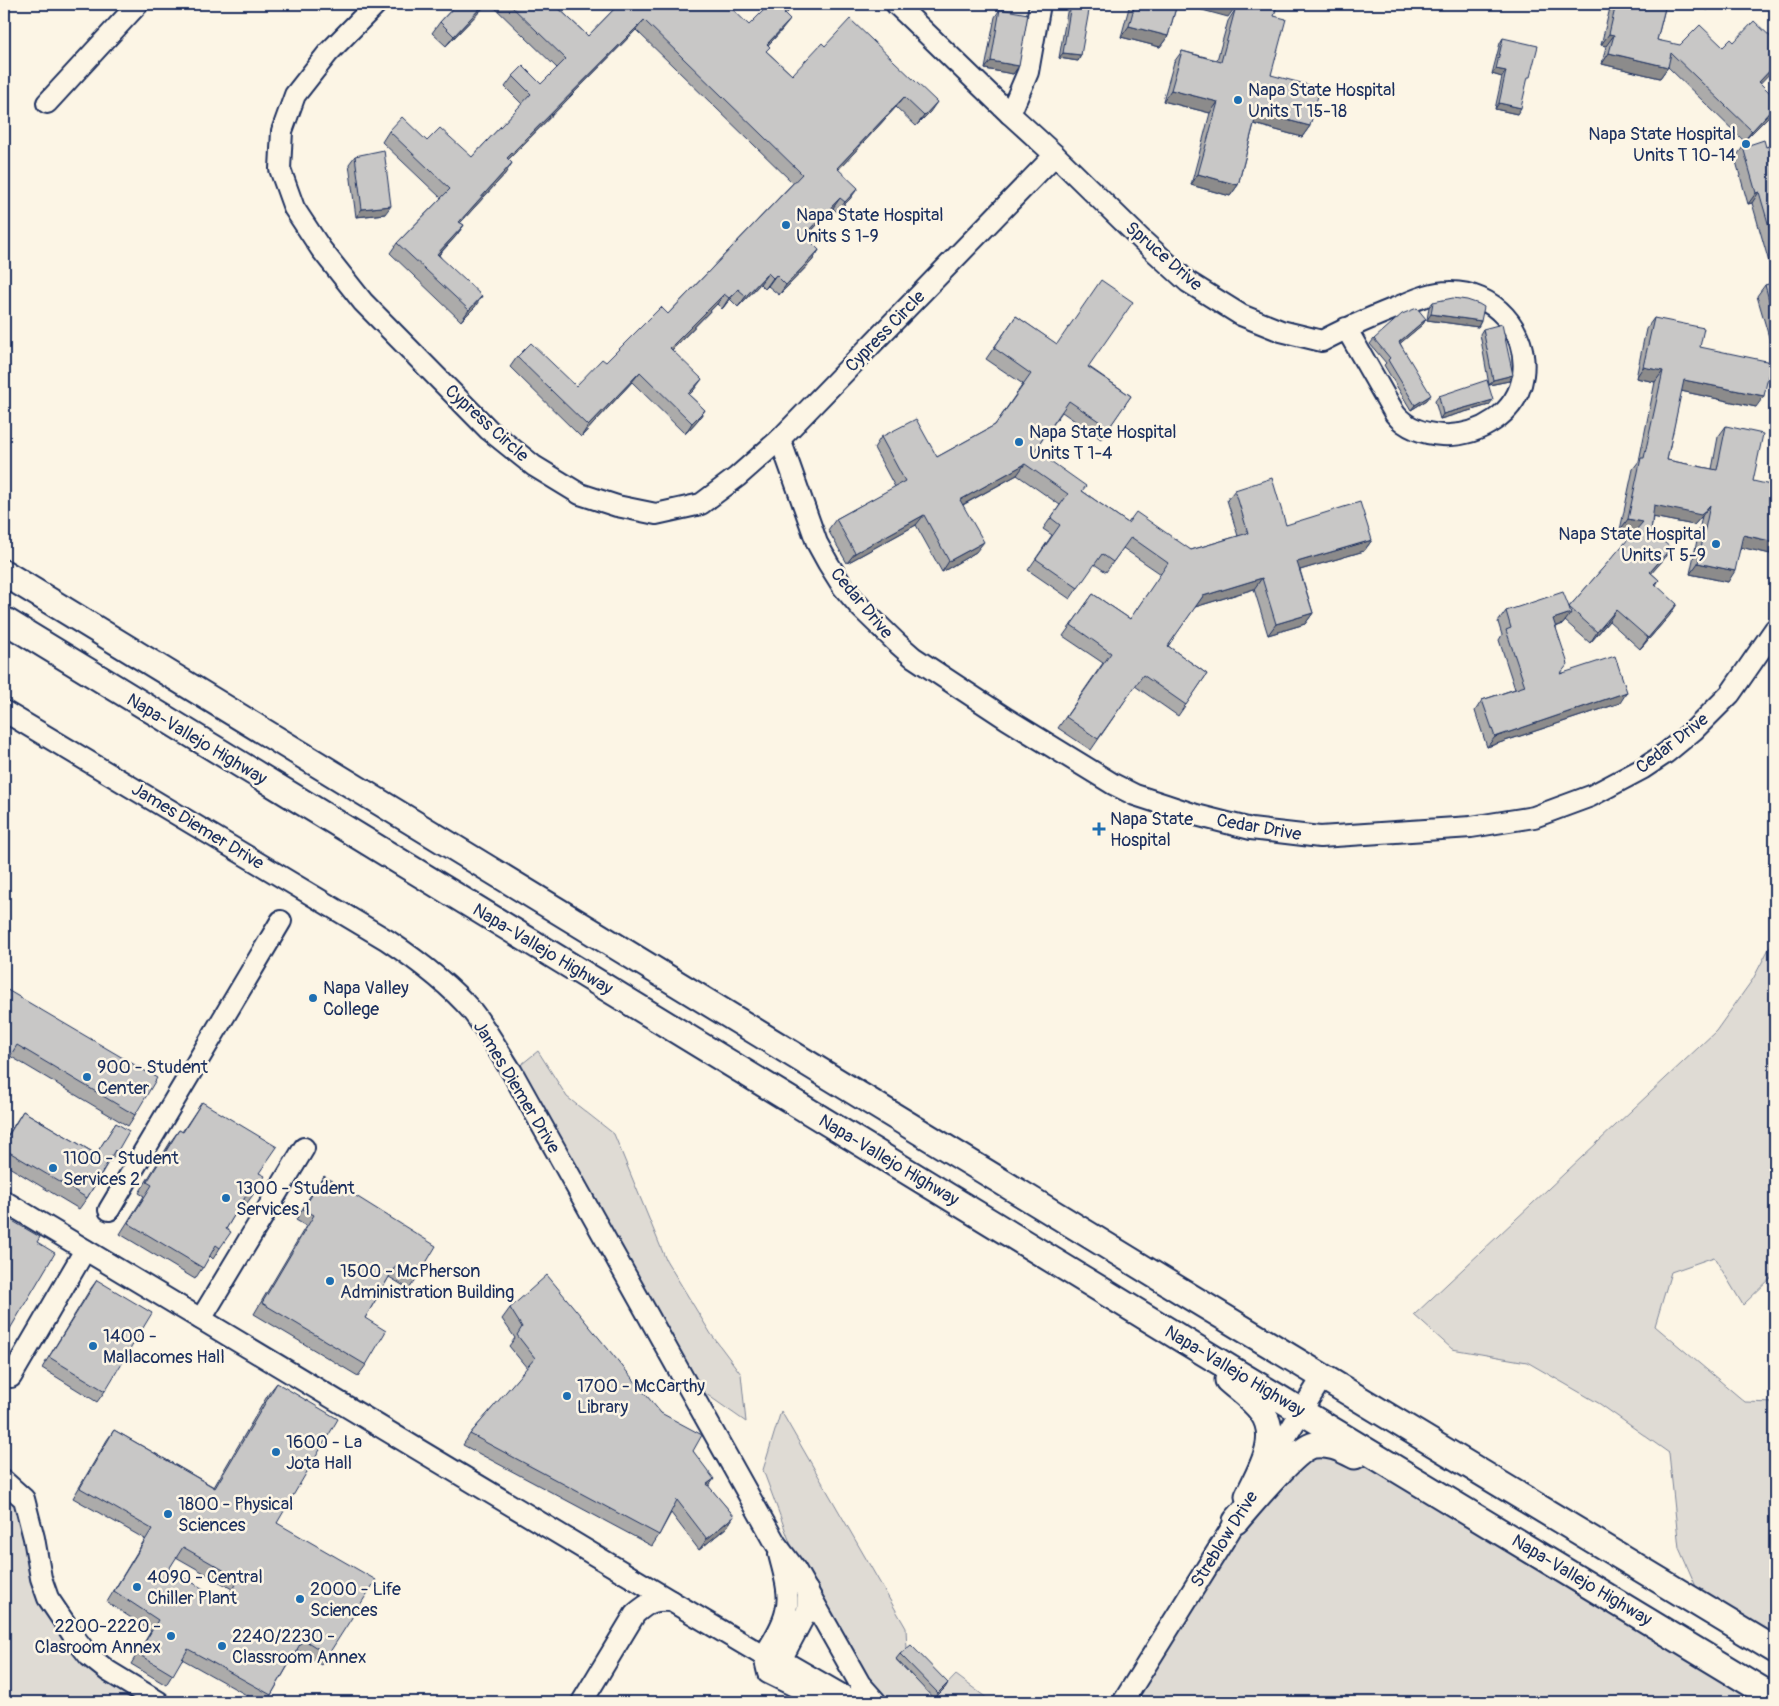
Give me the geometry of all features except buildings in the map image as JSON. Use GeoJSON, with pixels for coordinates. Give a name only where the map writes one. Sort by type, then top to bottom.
{"type":"FeatureCollection","features":[{"type":"Feature","properties":{"kind":"main road"},"geometry":{"type":"LineString","coordinates":[[4,574],[1194,1299],[1775,1650]]}},
{"type":"Feature","properties":{"kind":"main road","name":"Napa-Vallejo Highway"},"geometry":{"type":"LineString","coordinates":[[4,620],[1775,1698]]}},
{"type":"Feature","properties":{"kind":"main road"},"geometry":{"type":"LineString","coordinates":[[1186,1341],[1257,1405],[1267,1420],[1270,1430],[1271,1438],[1268,1449],[1236,1521]]}},
{"type":"Feature","properties":{"kind":"main road"},"geometry":{"type":"LineString","coordinates":[[1236,1521],[1277,1474],[1312,1446],[1332,1445],[1435,1491]]}},
{"type":"Feature","properties":{"kind":"street"},"geometry":{"type":"LineString","coordinates":[[47,103],[138,4]]}},
{"type":"Feature","properties":{"kind":"street","name":"Cypress Circle"},"geometry":{"type":"LineString","coordinates":[[376,4],[328,53],[295,95],[282,132],[280,170],[294,208],[321,249],[363,302],[489,430],[534,466],[580,494],[617,506],[656,514],[701,504],[737,478],[780,438],[1055,155]]}},
{"type":"Feature","properties":{"kind":"street","name":"Spruce Drive"},"geometry":{"type":"LineString","coordinates":[[896,4],[1188,282],[1241,315],[1281,331],[1322,341],[1346,328],[1429,294],[1457,292],[1477,297],[1504,314],[1516,332],[1523,363],[1520,388],[1503,414],[1480,428],[1446,435],[1413,428],[1395,414],[1346,328]]}},
{"type":"Feature","properties":{"kind":"street"},"geometry":{"type":"LineString","coordinates":[[1010,114],[1028,72],[1040,4]]}},
{"type":"Feature","properties":{"kind":"street","name":"Cedar Drive"},"geometry":{"type":"LineString","coordinates":[[780,438],[817,543],[828,563],[843,587],[896,643],[1007,719],[1113,784],[1135,795],[1173,808],[1251,829],[1320,838],[1470,827],[1534,817],[1591,796],[1642,769],[1666,753],[1694,730],[1730,694],[1760,654],[1775,628]]}},
{"type":"Feature","properties":{"kind":"street","name":"James Diemer Drive"},"geometry":{"type":"LineString","coordinates":[[4,711],[387,940],[427,969],[465,1004],[482,1025],[512,1072],[776,1544],[796,1569],[860,1684],[876,1702]]}},
{"type":"Feature","properties":{"kind":"street"},"geometry":{"type":"LineString","coordinates":[[109,1210],[281,921]]}},
{"type":"Feature","properties":{"kind":"street"},"geometry":{"type":"LineString","coordinates":[[201,1319],[304,1148]]}},
{"type":"Feature","properties":{"kind":"street"},"geometry":{"type":"LineString","coordinates":[[4,1201],[671,1601],[771,1663],[827,1702]]}},
{"type":"Feature","properties":{"kind":"street"},"geometry":{"type":"LineString","coordinates":[[11,1377],[85,1250]]}},
{"type":"Feature","properties":{"kind":"street","name":"Streblow Drive"},"geometry":{"type":"LineString","coordinates":[[1122,1702],[1236,1521],[1301,1410],[1324,1376]]}},
{"type":"Feature","properties":{"kind":"street"},"geometry":{"type":"LineString","coordinates":[[4,1481],[24,1499],[41,1578],[48,1598],[74,1638],[89,1656],[108,1671],[159,1702]]}},
{"type":"Feature","properties":{"kind":"street","name":"James Diemer Drive"},"geometry":{"type":"LineString","coordinates":[[771,1663],[787,1610],[786,1584],[776,1544]]}},
{"type":"Feature","properties":{"kind":"street"},"geometry":{"type":"LineString","coordinates":[[771,1663],[808,1611],[808,1591]]}},
{"type":"Feature","properties":{"kind":"street"},"geometry":{"type":"LineString","coordinates":[[582,1702],[635,1614],[656,1600],[671,1601]]}},
{"type":"Feature","properties":{"kind":"street"},"geometry":{"type":"LineString","coordinates":[[771,1663],[854,1702]]}},
{"type":"Feature","properties":{"kind":"shaded area"},"geometry":{"type":"Polygon","coordinates":[[[1775,937],[1775,1274],[1743,1305],[1714,1257],[1671,1272],[1655,1326],[1745,1402],[1775,1403],[1775,1650],[1705,1607],[1679,1548],[1669,1453],[1600,1404],[1527,1362],[1452,1349],[1414,1315],[1716,1031],[1753,979],[1775,937]]]}},
{"type":"Feature","properties":{"kind":"shaded area"},"geometry":{"type":"Polygon","coordinates":[[[538,1051],[567,1097],[614,1134],[666,1260],[711,1334],[741,1374],[746,1422],[682,1377],[512,1072],[538,1051]]]}},
{"type":"Feature","properties":{"kind":"shaded area"},"geometry":{"type":"Polygon","coordinates":[[[781,1411],[906,1628],[907,1650],[896,1660],[934,1698],[956,1675],[992,1702],[876,1702],[808,1591],[763,1470],[781,1411]]]}},
{"type":"Feature","properties":{"kind":"shaded area"},"geometry":{"type":"Polygon","coordinates":[[[1332,1445],[1775,1702],[1123,1702],[1277,1474],[1332,1445]]]}},
{"type":"Feature","properties":{"kind":"shaded area"},"geometry":{"type":"Polygon","coordinates":[[[4,1481],[34,1538],[74,1638],[159,1702],[4,1702],[4,1481]]]}},
{"type":"Feature","properties":{"kind":"place","name":"Napa State Hospital Units T 15-18"},"geometry":{"type":"Point","coordinates":[1238,100]}},
{"type":"Feature","properties":{"kind":"place","name":"Napa State Hospital Units T 10-14"},"geometry":{"type":"Point","coordinates":[1746,144]}},
{"type":"Feature","properties":{"kind":"place","name":"Napa State Hospital Units S 1-9"},"geometry":{"type":"Point","coordinates":[786,225]}},
{"type":"Feature","properties":{"kind":"place","name":"Napa State Hospital Units T 1-4"},"geometry":{"type":"Point","coordinates":[1019,442]}},
{"type":"Feature","properties":{"kind":"place","name":"Napa State Hospital Units T 5-9"},"geometry":{"type":"Point","coordinates":[1716,544]}},
{"type":"Feature","properties":{"kind":"place","name":"Napa State Hospital"},"geometry":{"type":"Point","coordinates":[1099,829]}},
{"type":"Feature","properties":{"kind":"place","name":"Napa Valley College"},"geometry":{"type":"Point","coordinates":[313,998]}},
{"type":"Feature","properties":{"kind":"place","name":"900 - Student Center"},"geometry":{"type":"Point","coordinates":[87,1077]}},
{"type":"Feature","properties":{"kind":"place","name":"1100 - Student Services 2"},"geometry":{"type":"Point","coordinates":[53,1168]}},
{"type":"Feature","properties":{"kind":"place","name":"1300 - Student Services 1"},"geometry":{"type":"Point","coordinates":[226,1198]}},
{"type":"Feature","properties":{"kind":"place","name":"1500 - McPherson Administration Building"},"geometry":{"type":"Point","coordinates":[330,1281]}},
{"type":"Feature","properties":{"kind":"place","name":"1400 - Mallacomes Hall"},"geometry":{"type":"Point","coordinates":[93,1346]}},
{"type":"Feature","properties":{"kind":"place","name":"1700 - McCarthy Library"},"geometry":{"type":"Point","coordinates":[567,1396]}},
{"type":"Feature","properties":{"kind":"place","name":"1600 - La Jota Hall"},"geometry":{"type":"Point","coordinates":[276,1452]}},
{"type":"Feature","properties":{"kind":"place","name":"1800 - Physical Sciences"},"geometry":{"type":"Point","coordinates":[168,1514]}},
{"type":"Feature","properties":{"kind":"place","name":"4090 - Central Chiller Plant"},"geometry":{"type":"Point","coordinates":[137,1587]}},
{"type":"Feature","properties":{"kind":"place","name":"2000 - Life Sciences"},"geometry":{"type":"Point","coordinates":[300,1599]}},
{"type":"Feature","properties":{"kind":"place","name":"2200-2220 - Clasroom Annex"},"geometry":{"type":"Point","coordinates":[171,1636]}},
{"type":"Feature","properties":{"kind":"place","name":"2240/2230 - Classroom Annex"},"geometry":{"type":"Point","coordinates":[222,1646]}}]}
